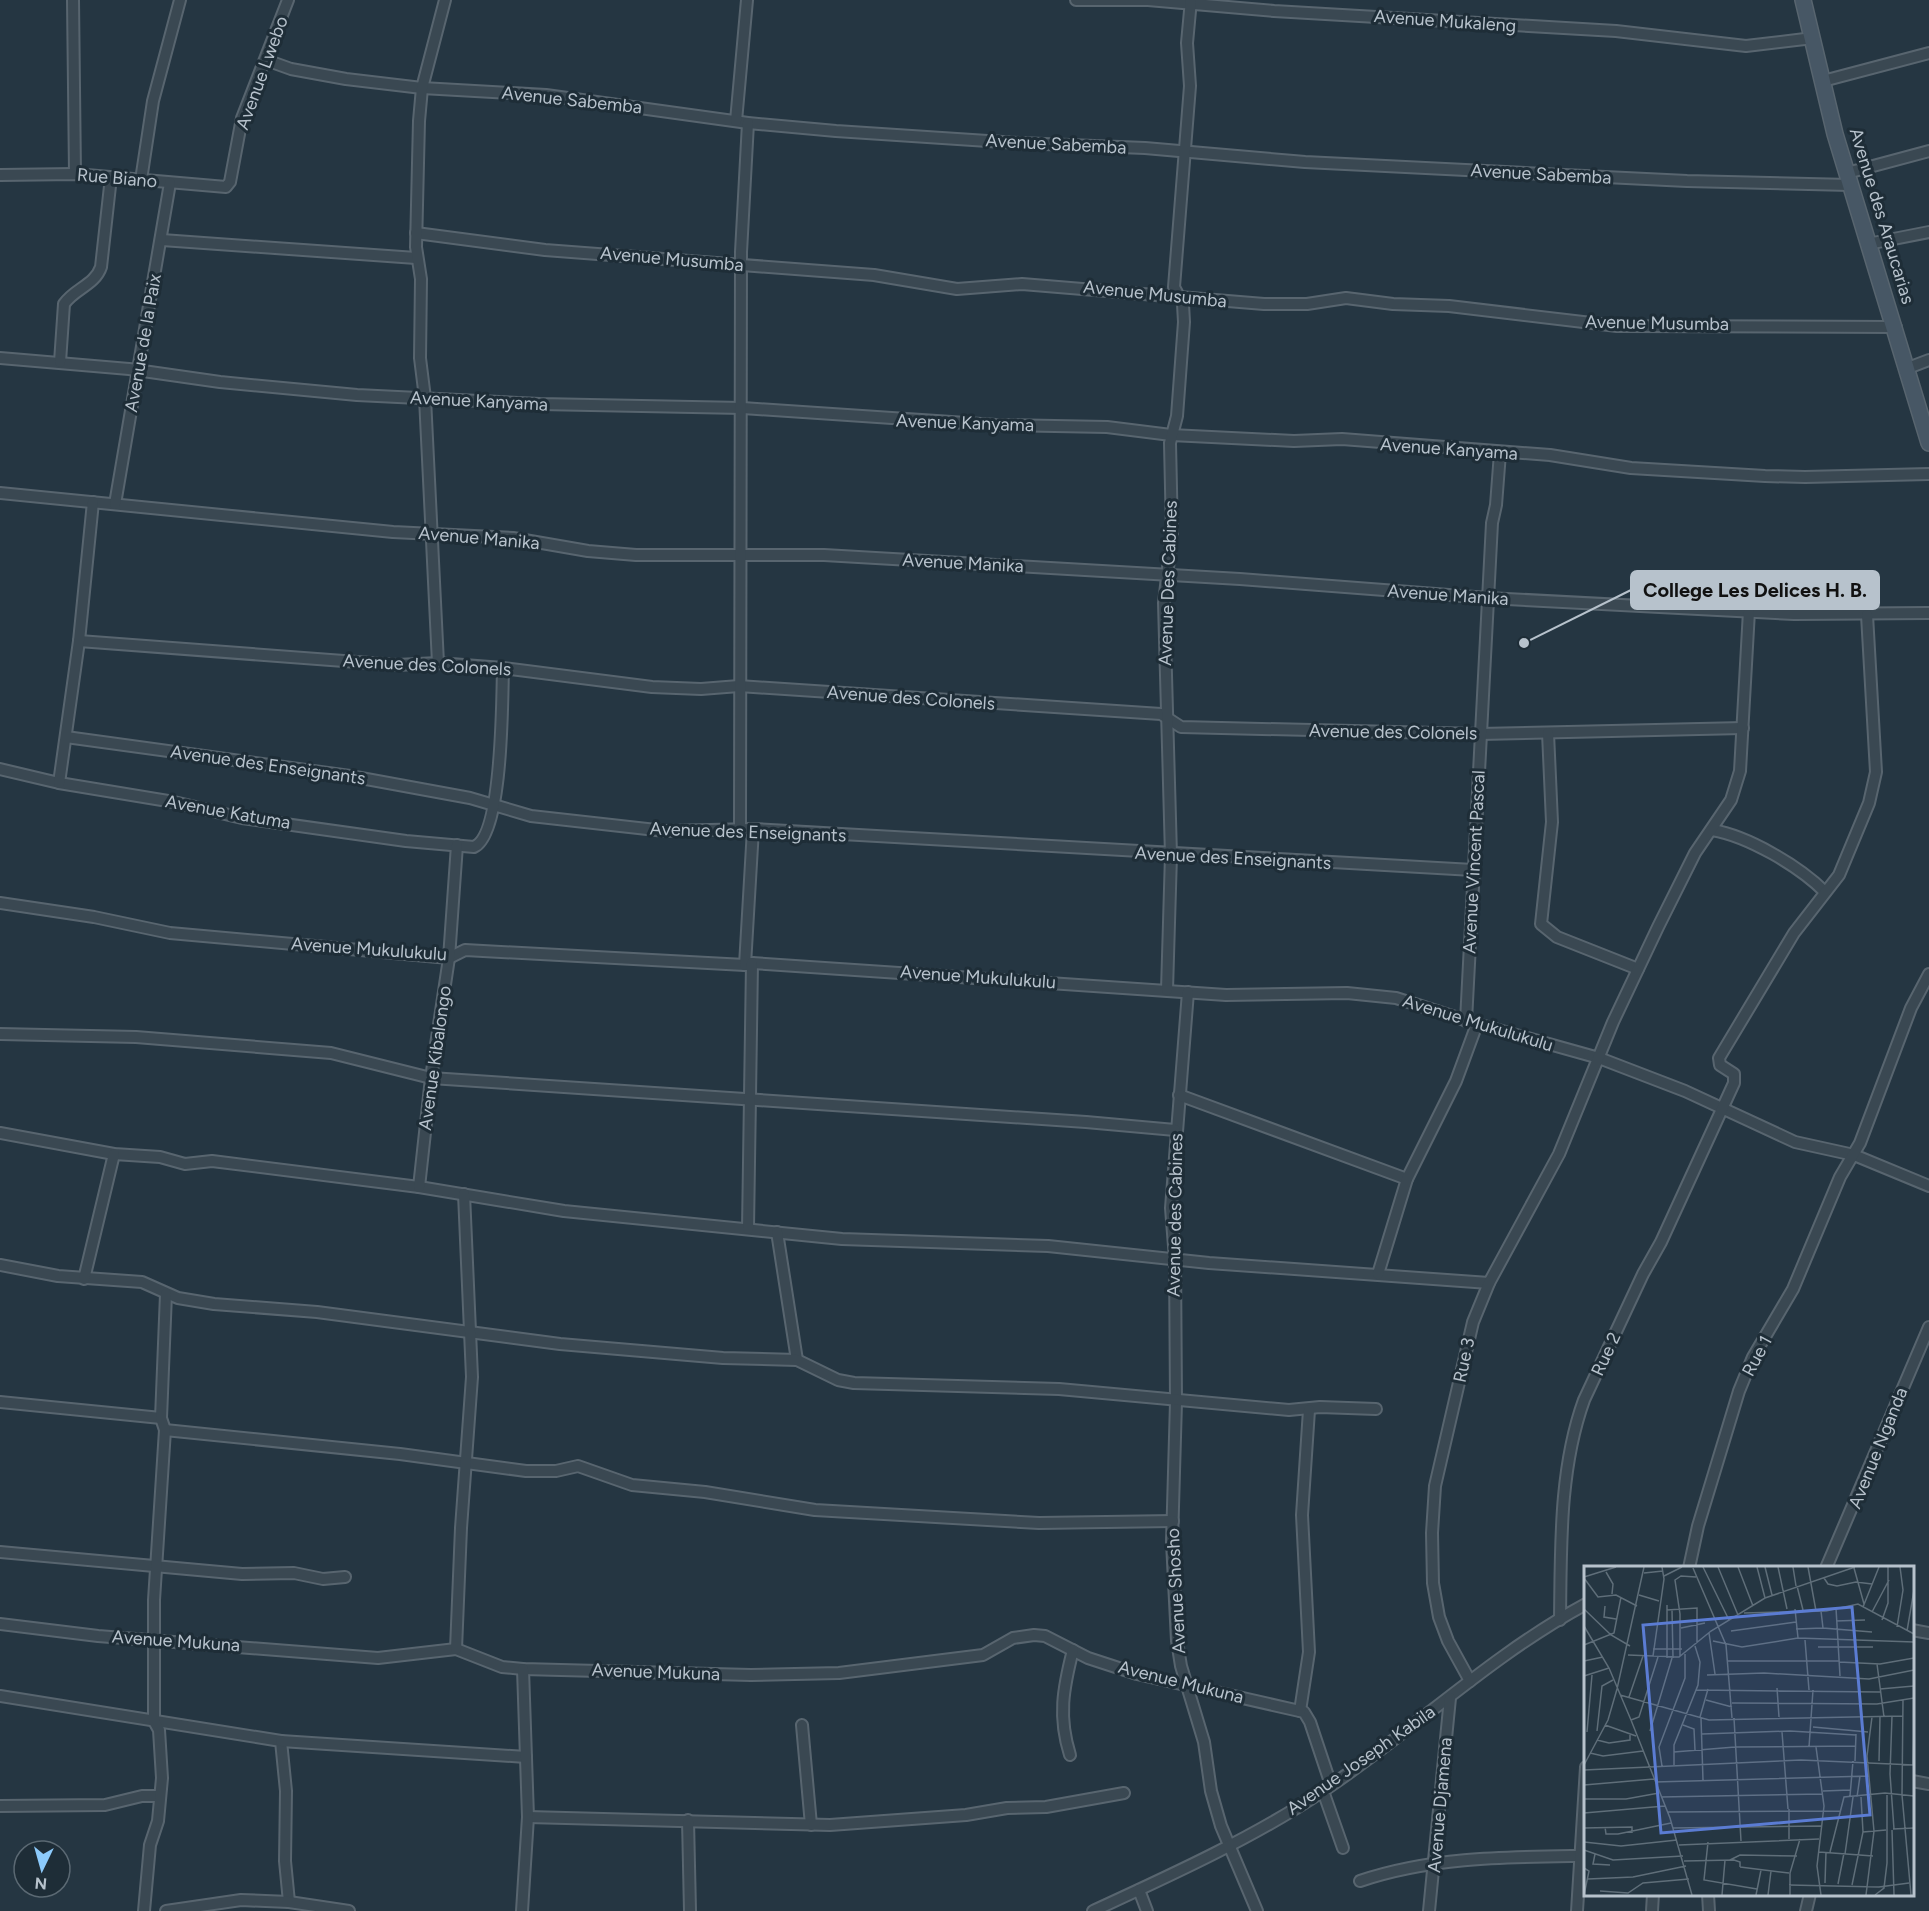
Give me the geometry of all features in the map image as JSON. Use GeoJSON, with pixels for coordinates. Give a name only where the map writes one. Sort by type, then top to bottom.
{"type":"FeatureCollection","features":[{"type":"Feature","properties":{"kind":"street"},"geometry":{"type":"LineString","coordinates":[[73,0],[75,174]]}},
{"type":"Feature","properties":{"kind":"street"},"geometry":{"type":"LineString","coordinates":[[141,180],[153,101],[180,0]]}},
{"type":"Feature","properties":{"kind":"street","name":"Avenue Lwebo"},"geometry":{"type":"LineString","coordinates":[[230,182],[242,118],[288,0]]}},
{"type":"Feature","properties":{"kind":"street"},"geometry":{"type":"LineString","coordinates":[[438,663],[425,398],[420,358],[421,279],[416,258],[416,233],[422,88],[445,0]]}},
{"type":"Feature","properties":{"kind":"street"},"geometry":{"type":"LineString","coordinates":[[740,829],[739,686],[743,408],[742,122],[747,0]]}},
{"type":"Feature","properties":{"kind":"street","name":"Avenue Mukaleng"},"geometry":{"type":"LineString","coordinates":[[1076,0],[1191,2],[1274,11],[1616,31],[1746,46],[1813,38]]}},
{"type":"Feature","properties":{"kind":"street","name":"Avenue des Araucarias"},"geometry":{"type":"LineString","coordinates":[[1803,0],[1848,179],[1896,327],[1929,442]]}},
{"type":"Feature","properties":{"kind":"street","name":"Avenue Des Cabines"},"geometry":{"type":"LineString","coordinates":[[1167,990],[1171,855],[1164,603],[1172,533],[1171,435],[1177,416],[1184,341],[1184,309],[1174,287],[1190,86],[1188,43],[1191,2]]}},
{"type":"Feature","properties":{"kind":"street"},"geometry":{"type":"LineString","coordinates":[[1823,81],[1929,53]]}},
{"type":"Feature","properties":{"kind":"street","name":"Avenue Sabemba"},"geometry":{"type":"LineString","coordinates":[[266,60],[322,75],[422,88],[546,95],[742,122],[996,142],[1184,151],[1317,163],[1687,181],[1848,179],[1929,151]]}},
{"type":"Feature","properties":{"kind":"street","name":"Rue Biano"},"geometry":{"type":"LineString","coordinates":[[0,175],[75,174],[221,188],[230,182]]}},
{"type":"Feature","properties":{"kind":"street"},"geometry":{"type":"LineString","coordinates":[[60,362],[64,304],[69,297],[98,274],[100,267],[111,177]]}},
{"type":"Feature","properties":{"kind":"street","name":"Avenue de la Paix"},"geometry":{"type":"LineString","coordinates":[[115,504],[171,183]]}},
{"type":"Feature","properties":{"kind":"street"},"geometry":{"type":"LineString","coordinates":[[1868,244],[1929,232]]}},
{"type":"Feature","properties":{"kind":"street","name":"Avenue Musumba"},"geometry":{"type":"LineString","coordinates":[[416,233],[545,250],[874,275],[957,289],[1022,284],[1084,287],[1179,298],[1264,304],[1307,304],[1346,298],[1393,304],[1449,306],[1617,326],[1896,327]]}},
{"type":"Feature","properties":{"kind":"street"},"geometry":{"type":"LineString","coordinates":[[162,240],[416,258]]}},
{"type":"Feature","properties":{"kind":"street","name":"Avenue Kanyama"},"geometry":{"type":"LineString","coordinates":[[0,358],[137,370],[268,387],[425,398],[540,404],[743,408],[996,425],[1107,427],[1171,435],[1294,441],[1331,438],[1500,453],[1550,455],[1631,468],[1765,476],[1929,474]]}},
{"type":"Feature","properties":{"kind":"street"},"geometry":{"type":"LineString","coordinates":[[1908,368],[1929,360]]}},
{"type":"Feature","properties":{"kind":"street","name":"Avenue Vincent Pascal"},"geometry":{"type":"LineString","coordinates":[[1378,1274],[1407,1179],[1460,1072],[1472,1022],[1473,870],[1492,523],[1496,505],[1500,453]]}},
{"type":"Feature","properties":{"kind":"street","name":"Avenue Manika"},"geometry":{"type":"LineString","coordinates":[[0,493],[431,534],[513,538],[588,552],[824,555],[1488,598],[1749,611],[1867,615],[1929,613]]}},
{"type":"Feature","properties":{"kind":"street"},"geometry":{"type":"LineString","coordinates":[[59,783],[79,641],[93,502]]}},
{"type":"Feature","properties":{"kind":"street","name":"Rue 3"},"geometry":{"type":"LineString","coordinates":[[1470,1681],[1448,1641],[1439,1617],[1433,1583],[1431,1533],[1435,1486],[1452,1423],[1473,1322],[1489,1282],[1553,1167],[1638,969],[1695,854],[1731,800],[1738,783],[1749,611]]}},
{"type":"Feature","properties":{"kind":"street"},"geometry":{"type":"LineString","coordinates":[[1712,830],[1739,836],[1753,843],[1809,877],[1825,892],[1842,869],[1875,781],[1867,615]]}},
{"type":"Feature","properties":{"kind":"street","name":"Avenue des Colonels"},"geometry":{"type":"LineString","coordinates":[[79,641],[397,665],[438,663],[503,668],[652,687],[701,689],[739,686],[1161,714],[1181,727],[1480,734],[1743,728]]}},
{"type":"Feature","properties":{"kind":"street"},"geometry":{"type":"LineString","coordinates":[[457,845],[474,847],[482,842],[493,806],[499,767],[503,668]]}},
{"type":"Feature","properties":{"kind":"street"},"geometry":{"type":"LineString","coordinates":[[1548,733],[1552,822],[1541,924],[1557,937],[1638,969]]}},
{"type":"Feature","properties":{"kind":"street","name":"Avenue des Enseignants"},"geometry":{"type":"LineString","coordinates":[[66,737],[350,776],[458,795],[531,816],[665,831],[753,829],[1171,855],[1473,870]]}},
{"type":"Feature","properties":{"kind":"street","name":"Avenue Katuma"},"geometry":{"type":"LineString","coordinates":[[0,770],[59,783],[163,800],[242,818],[406,841],[457,845]]}},
{"type":"Feature","properties":{"kind":"street"},"geometry":{"type":"LineString","coordinates":[[748,1229],[750,1100],[748,964],[753,829]]}},
{"type":"Feature","properties":{"kind":"street","name":"Avenue Kibalongo"},"geometry":{"type":"LineString","coordinates":[[419,1187],[431,1078],[449,958],[457,845]]}},
{"type":"Feature","properties":{"kind":"street","name":"Rue 2"},"geometry":{"type":"LineString","coordinates":[[1560,1620],[1564,1499],[1576,1422],[1735,1076],[1720,1065],[1719,1058],[1794,933],[1825,892]]}},
{"type":"Feature","properties":{"kind":"street","name":"Avenue Mukulukulu"},"geometry":{"type":"LineString","coordinates":[[0,903],[94,917],[170,933],[449,958],[465,950],[748,964],[1188,992],[1254,995],[1317,993],[1370,995],[1411,1001],[1472,1022],[1599,1058],[1721,1108],[1795,1142],[1854,1155],[1929,1186]]}},
{"type":"Feature","properties":{"kind":"street","name":"Rue 1"},"geometry":{"type":"LineString","coordinates":[[1689,1566],[1698,1526],[1739,1391],[1753,1357],[1793,1289],[1840,1177],[1854,1155],[1911,1008],[1929,974]]}},
{"type":"Feature","properties":{"kind":"street","name":"Avenue des Cabines"},"geometry":{"type":"LineString","coordinates":[[1176,1402],[1175,1259],[1171,1208],[1175,1130],[1188,992]]}},
{"type":"Feature","properties":{"kind":"street"},"geometry":{"type":"LineString","coordinates":[[0,1034],[136,1037],[331,1053],[431,1078],[1175,1130]]}},
{"type":"Feature","properties":{"kind":"street"},"geometry":{"type":"LineString","coordinates":[[1179,1095],[1407,1179]]}},
{"type":"Feature","properties":{"kind":"street"},"geometry":{"type":"LineString","coordinates":[[0,1133],[114,1154],[144,1155],[185,1164],[212,1161],[419,1187],[564,1210],[777,1233],[917,1243],[1048,1246],[1175,1259],[1489,1282]]}},
{"type":"Feature","properties":{"kind":"street"},"geometry":{"type":"LineString","coordinates":[[84,1278],[114,1154]]}},
{"type":"Feature","properties":{"kind":"street"},"geometry":{"type":"LineString","coordinates":[[456,1649],[460,1528],[467,1465],[472,1377],[464,1194]]}},
{"type":"Feature","properties":{"kind":"street"},"geometry":{"type":"LineString","coordinates":[[777,1233],[797,1360]]}},
{"type":"Feature","properties":{"kind":"street"},"geometry":{"type":"LineString","coordinates":[[0,1265],[84,1278],[142,1282],[152,1284],[166,1294],[214,1304],[317,1312],[642,1352],[760,1360],[797,1360],[838,1380],[854,1383],[1024,1387],[1176,1402],[1309,1410],[1320,1407],[1376,1409]]}},
{"type":"Feature","properties":{"kind":"street"},"geometry":{"type":"LineString","coordinates":[[144,1911],[150,1845],[158,1821],[160,1796],[159,1730],[154,1721],[153,1639],[165,1430],[161,1418],[166,1294]]}},
{"type":"Feature","properties":{"kind":"street","name":"Avenue Nganda"},"geometry":{"type":"LineString","coordinates":[[1827,1566],[1929,1328]]}},
{"type":"Feature","properties":{"kind":"street"},"geometry":{"type":"LineString","coordinates":[[0,1402],[161,1418]]}},
{"type":"Feature","properties":{"kind":"street","name":"Avenue Shosho"},"geometry":{"type":"LineString","coordinates":[[1176,1402],[1173,1521],[1177,1641],[1181,1666],[1204,1742],[1214,1801],[1228,1844],[1257,1911]]}},
{"type":"Feature","properties":{"kind":"street"},"geometry":{"type":"LineString","coordinates":[[1309,1410],[1302,1524],[1309,1652],[1300,1712],[1308,1717],[1343,1848]]}},
{"type":"Feature","properties":{"kind":"street"},"geometry":{"type":"LineString","coordinates":[[165,1430],[400,1454],[467,1465],[536,1472],[561,1471],[578,1467],[641,1486],[705,1492],[780,1506],[842,1513],[1039,1523],[1173,1521]]}},
{"type":"Feature","properties":{"kind":"street"},"geometry":{"type":"LineString","coordinates":[[0,1552],[242,1574],[294,1573],[323,1579],[345,1577]]}},
{"type":"Feature","properties":{"kind":"street","name":"Avenue Joseph Kabila"},"geometry":{"type":"LineString","coordinates":[[1093,1911],[1228,1844],[1327,1788],[1470,1681],[1584,1605]]}},
{"type":"Feature","properties":{"kind":"street","name":"Avenue Mukuna"},"geometry":{"type":"LineString","coordinates":[[0,1624],[98,1636],[378,1658],[456,1649],[502,1667],[523,1669],[751,1675],[838,1673],[983,1655],[1021,1635],[1045,1636],[1073,1650],[1137,1674],[1300,1712]]}},
{"type":"Feature","properties":{"kind":"street"},"geometry":{"type":"LineString","coordinates":[[1914,1630],[1929,1633]]}},
{"type":"Feature","properties":{"kind":"street"},"geometry":{"type":"LineString","coordinates":[[1071,1755],[1062,1729],[1062,1711],[1065,1681],[1073,1650]]}},
{"type":"Feature","properties":{"kind":"street"},"geometry":{"type":"LineString","coordinates":[[522,1911],[528,1817],[523,1669]]}},
{"type":"Feature","properties":{"kind":"street"},"geometry":{"type":"LineString","coordinates":[[0,1696],[281,1741],[526,1757]]}},
{"type":"Feature","properties":{"kind":"street","name":"Avenue Djamena"},"geometry":{"type":"LineString","coordinates":[[1429,1911],[1436,1863],[1450,1698]]}},
{"type":"Feature","properties":{"kind":"street"},"geometry":{"type":"LineString","coordinates":[[802,1725],[811,1825]]}},
{"type":"Feature","properties":{"kind":"street"},"geometry":{"type":"LineString","coordinates":[[281,1741],[286,1791],[285,1861],[289,1902]]}},
{"type":"Feature","properties":{"kind":"street"},"geometry":{"type":"LineString","coordinates":[[1914,1781],[1929,1784]]}},
{"type":"Feature","properties":{"kind":"street"},"geometry":{"type":"LineString","coordinates":[[528,1817],[811,1825],[884,1822],[966,1815],[1007,1808],[1046,1807],[1124,1793]]}},
{"type":"Feature","properties":{"kind":"street"},"geometry":{"type":"LineString","coordinates":[[0,1806],[105,1805],[142,1796],[160,1796]]}},
{"type":"Feature","properties":{"kind":"street"},"geometry":{"type":"LineString","coordinates":[[1577,1911],[1584,1797]]}},
{"type":"Feature","properties":{"kind":"street"},"geometry":{"type":"LineString","coordinates":[[688,1820],[690,1911]]}},
{"type":"Feature","properties":{"kind":"street"},"geometry":{"type":"LineString","coordinates":[[1359,1881],[1394,1869],[1436,1863],[1580,1856]]}},
{"type":"Feature","properties":{"kind":"street"},"geometry":{"type":"LineString","coordinates":[[1139,1890],[1147,1911]]}},
{"type":"Feature","properties":{"kind":"street"},"geometry":{"type":"LineString","coordinates":[[1652,1911],[1653,1896]]}},
{"type":"Feature","properties":{"kind":"street"},"geometry":{"type":"LineString","coordinates":[[1806,1911],[1810,1896]]}},
{"type":"Feature","properties":{"kind":"street"},"geometry":{"type":"LineString","coordinates":[[166,1911],[241,1900],[289,1902],[349,1911]]}},
{"type":"Feature","properties":{"kind":"place","name":"College Les Delices H. B."},"geometry":{"type":"Point","coordinates":[1524,643]}}]}
